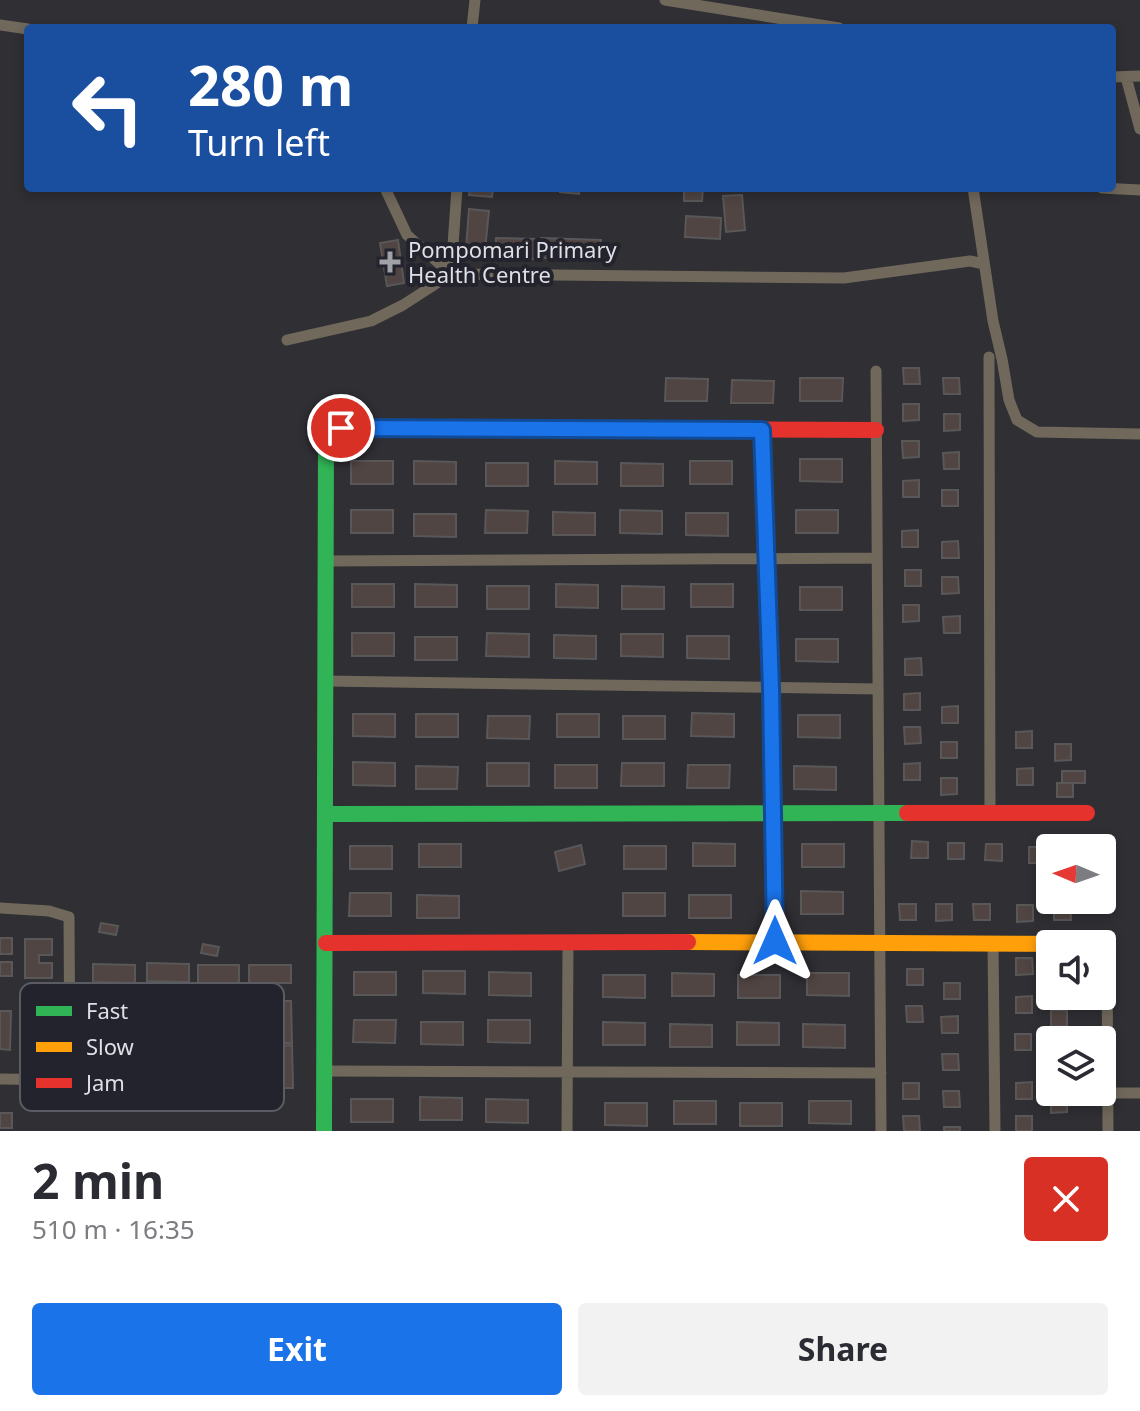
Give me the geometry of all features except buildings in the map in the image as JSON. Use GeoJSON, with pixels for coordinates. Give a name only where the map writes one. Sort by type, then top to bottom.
{"type":"FeatureCollection","features":[{"type":"Feature","properties":{"kind":"street"},"geometry":{"type":"LineString","coordinates":[[472,24],[475,0]]}},
{"type":"Feature","properties":{"kind":"street"},"geometry":{"type":"LineString","coordinates":[[665,0],[814,24]]}},
{"type":"Feature","properties":{"kind":"street"},"geometry":{"type":"LineString","coordinates":[[0,25],[24,28]]}},
{"type":"Feature","properties":{"kind":"street"},"geometry":{"type":"LineString","coordinates":[[1116,77],[1140,76]]}},
{"type":"Feature","properties":{"kind":"street"},"geometry":{"type":"LineString","coordinates":[[1126,77],[1140,129]]}},
{"type":"Feature","properties":{"kind":"street"},"geometry":{"type":"LineString","coordinates":[[1116,189],[1140,190]]}},
{"type":"Feature","properties":{"kind":"street"},"geometry":{"type":"LineString","coordinates":[[387,192],[407,235],[451,274]]}},
{"type":"Feature","properties":{"kind":"street"},"geometry":{"type":"LineString","coordinates":[[451,274],[457,192]]}},
{"type":"Feature","properties":{"kind":"street"},"geometry":{"type":"LineString","coordinates":[[974,192],[1009,400],[1017,420],[1037,432],[1140,434]]}},
{"type":"Feature","properties":{"kind":"street"},"geometry":{"type":"LineString","coordinates":[[287,340],[371,321],[403,305],[451,274],[844,278],[970,261],[984,264]]}},
{"type":"Feature","properties":{"kind":"street"},"geometry":{"type":"LineString","coordinates":[[989,357],[990,814]]}},
{"type":"Feature","properties":{"kind":"street"},"geometry":{"type":"LineString","coordinates":[[876,371],[881,1131]]}},
{"type":"Feature","properties":{"kind":"street"},"geometry":{"type":"LineString","coordinates":[[324,1131],[326,440],[341,428],[876,430]]}},
{"type":"Feature","properties":{"kind":"street"},"geometry":{"type":"LineString","coordinates":[[762,430],[771,688],[775,941]]}},
{"type":"Feature","properties":{"kind":"street"},"geometry":{"type":"LineString","coordinates":[[326,561],[877,558]]}},
{"type":"Feature","properties":{"kind":"street"},"geometry":{"type":"LineString","coordinates":[[326,681],[878,689]]}},
{"type":"Feature","properties":{"kind":"street"},"geometry":{"type":"LineString","coordinates":[[327,814],[1087,813]]}},
{"type":"Feature","properties":{"kind":"street"},"geometry":{"type":"LineString","coordinates":[[0,908],[49,911],[69,917],[69,983]]}},
{"type":"Feature","properties":{"kind":"street"},"geometry":{"type":"LineString","coordinates":[[567,1131],[568,942]]}},
{"type":"Feature","properties":{"kind":"street"},"geometry":{"type":"LineString","coordinates":[[326,943],[1036,943]]}},
{"type":"Feature","properties":{"kind":"street"},"geometry":{"type":"LineString","coordinates":[[993,943],[995,1131]]}},
{"type":"Feature","properties":{"kind":"street"},"geometry":{"type":"LineString","coordinates":[[325,1071],[881,1073]]}},
{"type":"Feature","properties":{"kind":"street"},"geometry":{"type":"LineString","coordinates":[[0,1079],[20,1079]]}},
{"type":"Feature","properties":{"kind":"street"},"geometry":{"type":"LineString","coordinates":[[1116,1093],[1140,1093]]}},
{"type":"Feature","properties":{"kind":"street"},"geometry":{"type":"LineString","coordinates":[[1108,1106],[1108,1131]]}},
{"type":"Feature","properties":{"kind":"traffic: fast"},"geometry":{"type":"LineString","coordinates":[[324,1131],[326,440],[341,428],[675,429]]}},
{"type":"Feature","properties":{"kind":"traffic: fast"},"geometry":{"type":"LineString","coordinates":[[327,814],[907,813]]}},
{"type":"Feature","properties":{"kind":"traffic: slow"},"geometry":{"type":"LineString","coordinates":[[688,942],[1036,944]]}},
{"type":"Feature","properties":{"kind":"traffic: jam"},"geometry":{"type":"LineString","coordinates":[[675,429],[876,430]]}},
{"type":"Feature","properties":{"kind":"traffic: jam"},"geometry":{"type":"LineString","coordinates":[[907,813],[1087,813]]}},
{"type":"Feature","properties":{"kind":"traffic: jam"},"geometry":{"type":"LineString","coordinates":[[326,943],[688,942]]}},
{"type":"Feature","properties":{"kind":"place","name":"Pompomari Primary Health Centre"},"geometry":{"type":"Point","coordinates":[390,262]}},
{"type":"Feature","properties":{"kind":"route"},"geometry":{"type":"LineString","coordinates":[[341,428],[762,430],[771,688],[775,941]]}}]}
